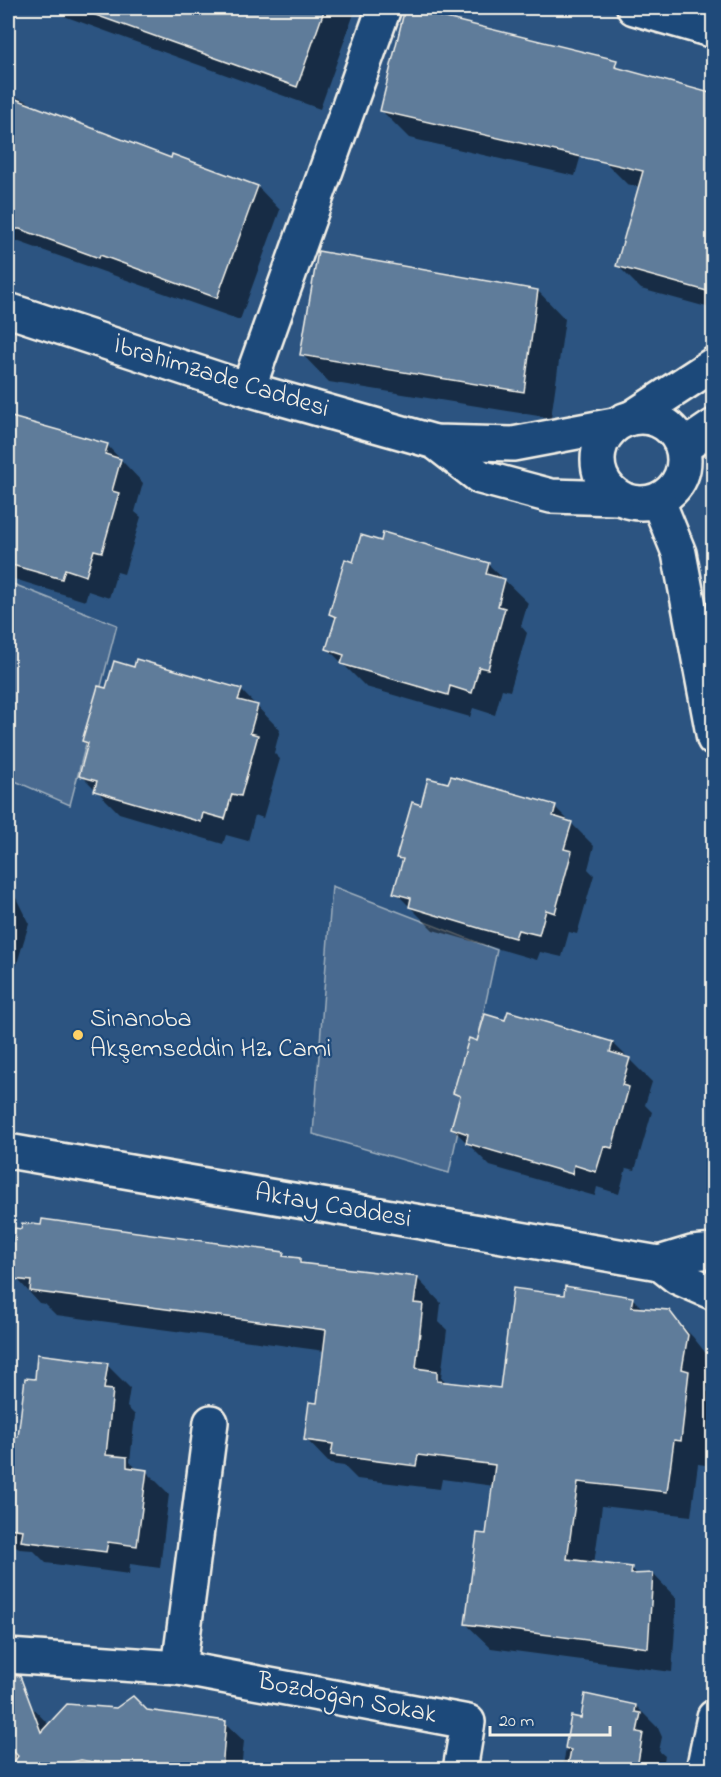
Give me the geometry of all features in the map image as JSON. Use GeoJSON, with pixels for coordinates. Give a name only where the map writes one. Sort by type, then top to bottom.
{"type":"FeatureCollection","features":[{"type":"Feature","properties":{"kind":"main road"},"geometry":{"type":"LineString","coordinates":[[248,389],[384,8]]}},
{"type":"Feature","properties":{"kind":"main road"},"geometry":{"type":"LineString","coordinates":[[634,8],[714,31]]}},
{"type":"Feature","properties":{"kind":"main road","name":"İbrahimzade Caddesi"},"geometry":{"type":"LineString","coordinates":[[8,310],[248,389],[435,442],[513,444],[623,421]]}},
{"type":"Feature","properties":{"kind":"main road"},"geometry":{"type":"LineString","coordinates":[[623,421],[654,418],[672,429],[683,447],[684,468],[675,488],[658,501],[638,504],[617,498],[603,483],[596,463],[601,441],[623,421],[714,364]]}},
{"type":"Feature","properties":{"kind":"main road"},"geometry":{"type":"LineString","coordinates":[[683,447],[714,426]]}},
{"type":"Feature","properties":{"kind":"main road","name":"İbrahimzade Caddesi"},"geometry":{"type":"LineString","coordinates":[[435,442],[480,477],[551,496],[617,498]]}},
{"type":"Feature","properties":{"kind":"main road"},"geometry":{"type":"LineString","coordinates":[[658,501],[679,553],[714,739]]}},
{"type":"Feature","properties":{"kind":"main road","name":"Aktay Caddesi"},"geometry":{"type":"LineString","coordinates":[[8,1151],[659,1263],[692,1253],[714,1251]]}},
{"type":"Feature","properties":{"kind":"main road","name":"Aktay Caddesi"},"geometry":{"type":"LineString","coordinates":[[659,1263],[677,1277],[714,1293]]}},
{"type":"Feature","properties":{"kind":"main road"},"geometry":{"type":"LineString","coordinates":[[8,1656],[179,1668],[211,1422]]}},
{"type":"Feature","properties":{"kind":"main road","name":"Bozdoğan Sokak"},"geometry":{"type":"LineString","coordinates":[[179,1668],[468,1722],[460,1770]]}},
{"type":"Feature","properties":{"kind":"main road"},"geometry":{"type":"LineString","coordinates":[[703,1770],[714,1717]]}},
{"type":"Feature","properties":{"kind":"shaded area"},"geometry":{"type":"Polygon","coordinates":[[[8,582],[117,625],[70,805],[8,778],[8,582]]]}},
{"type":"Feature","properties":{"kind":"shaded area"},"geometry":{"type":"Polygon","coordinates":[[[332,886],[497,950],[449,1173],[313,1134],[332,886]]]}},
{"type":"Feature","properties":{"kind":"building"},"geometry":{"type":"Polygon","coordinates":[[[87,8],[325,8],[297,87],[87,12],[87,8]]]}},
{"type":"Feature","properties":{"kind":"building"},"geometry":{"type":"Polygon","coordinates":[[[405,8],[617,60],[615,67],[714,94],[714,293],[616,266],[643,171],[380,111],[405,8]]]}},
{"type":"Feature","properties":{"kind":"building"},"geometry":{"type":"Polygon","coordinates":[[[8,96],[171,158],[172,154],[258,186],[217,298],[100,255],[99,258],[20,229],[8,229],[8,96]]]}},
{"type":"Feature","properties":{"kind":"building"},"geometry":{"type":"Polygon","coordinates":[[[318,251],[538,290],[524,392],[300,355],[318,251]]]}},
{"type":"Feature","properties":{"kind":"building"},"geometry":{"type":"Polygon","coordinates":[[[8,416],[108,444],[105,454],[121,459],[112,491],[119,493],[102,552],[94,550],[86,576],[65,569],[62,579],[8,564],[8,416]]]}},
{"type":"Feature","properties":{"kind":"building"},"geometry":{"type":"Polygon","coordinates":[[[383,532],[489,563],[486,574],[505,579],[498,606],[505,608],[488,669],[479,667],[472,693],[450,686],[448,695],[341,664],[344,655],[326,649],[336,617],[329,614],[345,559],[353,562],[361,535],[381,541],[383,532]]]}},
{"type":"Feature","properties":{"kind":"building"},"geometry":{"type":"Polygon","coordinates":[[[136,659],[242,689],[238,700],[258,705],[250,733],[258,735],[241,796],[232,794],[225,819],[203,813],[201,822],[94,791],[97,781],[79,776],[88,743],[82,741],[98,686],[106,688],[114,661],[134,667],[136,659]]]}},
{"type":"Feature","properties":{"kind":"building"},"geometry":{"type":"Polygon","coordinates":[[[451,776],[556,805],[553,816],[572,822],[564,849],[572,851],[555,913],[546,910],[539,935],[518,930],[515,938],[482,929],[409,907],[411,898],[393,893],[403,859],[396,858],[412,802],[421,805],[428,778],[448,783],[451,776]]]}},
{"type":"Feature","properties":{"kind":"building"},"geometry":{"type":"Polygon","coordinates":[[[508,1011],[613,1042],[610,1052],[630,1058],[622,1085],[629,1087],[612,1148],[604,1146],[596,1172],[574,1165],[572,1174],[466,1143],[468,1134],[451,1128],[460,1096],[453,1093],[469,1038],[477,1041],[485,1014],[505,1020],[508,1011]]]}},
{"type":"Feature","properties":{"kind":"building"},"geometry":{"type":"Polygon","coordinates":[[[42,1219],[284,1252],[283,1256],[300,1258],[300,1263],[418,1277],[414,1303],[423,1304],[416,1368],[437,1371],[437,1381],[500,1388],[513,1288],[564,1295],[565,1286],[633,1297],[631,1307],[669,1310],[688,1335],[682,1369],[689,1371],[681,1441],[674,1440],[667,1492],[578,1482],[567,1559],[632,1567],[631,1574],[653,1573],[648,1648],[465,1624],[477,1533],[486,1534],[495,1465],[418,1455],[416,1466],[331,1455],[333,1444],[304,1440],[309,1402],[317,1403],[326,1330],[30,1291],[31,1281],[13,1279],[14,1273],[10,1273],[15,1228],[21,1229],[22,1223],[41,1225],[42,1219]]]}},
{"type":"Feature","properties":{"kind":"building"},"geometry":{"type":"Polygon","coordinates":[[[37,1354],[108,1363],[104,1389],[113,1390],[106,1455],[127,1457],[127,1467],[147,1470],[137,1546],[108,1542],[106,1552],[21,1541],[23,1530],[8,1528],[8,1485],[13,1437],[18,1437],[25,1378],[35,1379],[37,1354]]]}},
{"type":"Feature","properties":{"kind":"building"},"geometry":{"type":"Polygon","coordinates":[[[8,1675],[20,1676],[41,1732],[67,1704],[116,1708],[133,1696],[147,1710],[226,1721],[222,1770],[141,1770],[81,1760],[54,1766],[55,1770],[8,1770],[18,1756],[8,1746],[8,1675]]]}},
{"type":"Feature","properties":{"kind":"building"},"geometry":{"type":"Polygon","coordinates":[[[585,1694],[636,1705],[635,1712],[641,1713],[637,1732],[643,1733],[638,1762],[634,1762],[633,1770],[567,1770],[571,1750],[565,1748],[571,1716],[581,1718],[585,1694]]]}},
{"type":"Feature","properties":{"kind":"place","name":"Sinanoba Akşemseddin Hz. Cami"},"geometry":{"type":"Point","coordinates":[78,1035]}}]}
